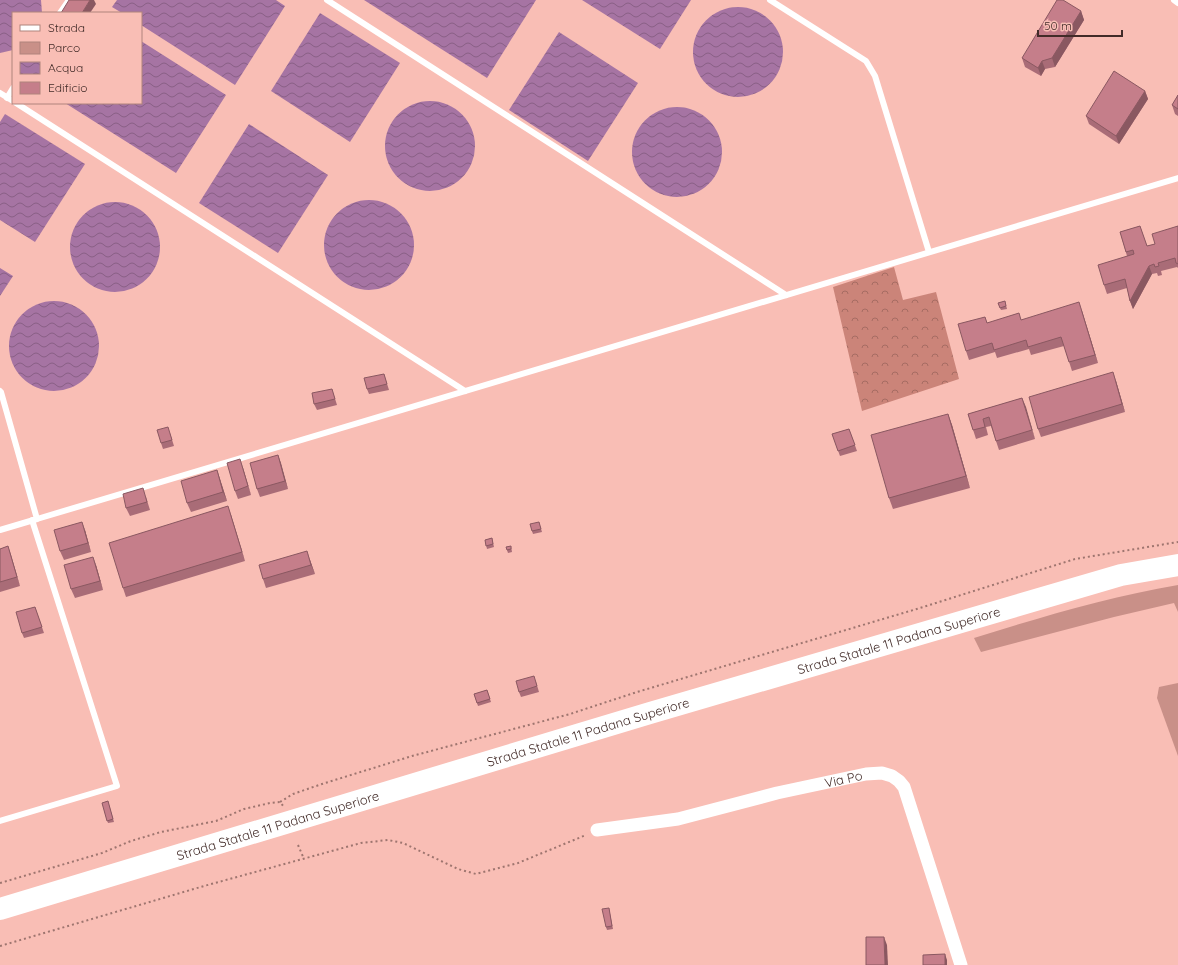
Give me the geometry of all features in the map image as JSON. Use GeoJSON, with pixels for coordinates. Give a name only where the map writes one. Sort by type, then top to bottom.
{"type":"FeatureCollection","features":[{"type":"Feature","properties":{"kind":"highway","name":"Strada Statale 11 Padana Superiore"},"geometry":{"type":"LineString","coordinates":[[0,909],[650,713],[1106,579],[1178,565]]}},
{"type":"Feature","properties":{"kind":"highway","name":"Strada Statale 11 Padana Superiore"},"geometry":{"type":"LineString","coordinates":[[0,922],[653,726],[1096,596],[1119,590],[1178,579]]}},
{"type":"Feature","properties":{"kind":"street","name":"Via Po"},"geometry":{"type":"LineString","coordinates":[[597,830],[678,819],[777,793],[866,774],[882,773],[892,776],[900,781],[904,787],[961,965]]}},
{"type":"Feature","properties":{"kind":"lane"},"geometry":{"type":"LineString","coordinates":[[61,12],[69,0]]}},
{"type":"Feature","properties":{"kind":"lane"},"geometry":{"type":"LineString","coordinates":[[327,0],[786,295]]}},
{"type":"Feature","properties":{"kind":"lane"},"geometry":{"type":"LineString","coordinates":[[770,0],[866,61],[875,76],[928,252]]}},
{"type":"Feature","properties":{"kind":"lane"},"geometry":{"type":"LineString","coordinates":[[1174,0],[1178,3]]}},
{"type":"Feature","properties":{"kind":"lane"},"geometry":{"type":"LineString","coordinates":[[0,93],[10,99]]}},
{"type":"Feature","properties":{"kind":"lane"},"geometry":{"type":"LineString","coordinates":[[18,104],[464,391]]}},
{"type":"Feature","properties":{"kind":"lane"},"geometry":{"type":"LineString","coordinates":[[0,530],[1178,178]]}},
{"type":"Feature","properties":{"kind":"lane"},"geometry":{"type":"LineString","coordinates":[[0,391],[34,520],[117,786],[0,821]]}},
{"type":"Feature","properties":{"kind":"path"},"geometry":{"type":"LineString","coordinates":[[0,883],[102,853],[161,832],[216,821],[244,809],[270,802],[280,802],[293,794],[397,761],[570,714],[644,690],[920,608],[1075,559],[1178,542]]}},
{"type":"Feature","properties":{"kind":"path"},"geometry":{"type":"LineString","coordinates":[[280,802],[285,809]]}},
{"type":"Feature","properties":{"kind":"path"},"geometry":{"type":"LineString","coordinates":[[0,946],[204,886],[361,843],[388,840],[403,843],[458,869],[476,874],[518,863],[597,830]]}},
{"type":"Feature","properties":{"kind":"path"},"geometry":{"type":"LineString","coordinates":[[298,845],[304,859]]}},
{"type":"Feature","properties":{"kind":"green space"},"geometry":{"type":"Polygon","coordinates":[[[894,267],[903,300],[936,292],[959,379],[862,411],[833,287],[894,267]]]}},
{"type":"Feature","properties":{"kind":"green space"},"geometry":{"type":"Polygon","coordinates":[[[1178,585],[1178,612],[1174,603],[981,652],[974,638],[1075,608],[1126,595],[1178,585]]]}},
{"type":"Feature","properties":{"kind":"green space"},"geometry":{"type":"Polygon","coordinates":[[[1178,683],[1178,756],[1157,698],[1159,687],[1178,683]]]}},
{"type":"Feature","properties":{"kind":"water"},"geometry":{"type":"Polygon","coordinates":[[[0,0],[41,0],[42,12],[12,12],[12,50],[0,53],[0,0]]]}},
{"type":"Feature","properties":{"kind":"water"},"geometry":{"type":"Polygon","coordinates":[[[117,0],[276,0],[285,6],[235,85],[142,26],[142,12],[120,12],[112,7],[117,0]]]}},
{"type":"Feature","properties":{"kind":"water"},"geometry":{"type":"Polygon","coordinates":[[[364,0],[536,0],[487,78],[364,0]]]}},
{"type":"Feature","properties":{"kind":"water"},"geometry":{"type":"Polygon","coordinates":[[[582,0],[691,0],[660,49],[582,0]]]}},
{"type":"Feature","properties":{"kind":"water"},"geometry":{"type":"Polygon","coordinates":[[[738,7],[755,10],[770,20],[780,35],[783,52],[780,69],[770,84],[755,94],[738,97],[721,94],[706,84],[696,69],[693,52],[696,35],[706,20],[721,10],[738,7]]]}},
{"type":"Feature","properties":{"kind":"water"},"geometry":{"type":"Polygon","coordinates":[[[320,13],[400,63],[350,142],[271,91],[320,13]]]}},
{"type":"Feature","properties":{"kind":"water"},"geometry":{"type":"Polygon","coordinates":[[[559,32],[638,83],[588,161],[509,110],[559,32]]]}},
{"type":"Feature","properties":{"kind":"water"},"geometry":{"type":"Polygon","coordinates":[[[142,42],[226,95],[176,173],[67,104],[142,104],[142,42]]]}},
{"type":"Feature","properties":{"kind":"water"},"geometry":{"type":"Polygon","coordinates":[[[430,101],[447,104],[462,114],[472,129],[475,146],[472,163],[462,178],[447,188],[430,191],[413,188],[398,178],[388,163],[385,146],[388,129],[398,114],[413,104],[430,101]]]}},
{"type":"Feature","properties":{"kind":"water"},"geometry":{"type":"Polygon","coordinates":[[[677,107],[694,110],[709,120],[719,135],[722,152],[719,169],[709,184],[694,194],[677,197],[660,194],[645,184],[635,169],[632,152],[635,135],[645,120],[660,110],[677,107]]]}},
{"type":"Feature","properties":{"kind":"water"},"geometry":{"type":"Polygon","coordinates":[[[5,114],[85,164],[35,242],[0,220],[0,122],[5,114]]]}},
{"type":"Feature","properties":{"kind":"water"},"geometry":{"type":"Polygon","coordinates":[[[249,124],[328,175],[278,253],[199,203],[249,124]]]}},
{"type":"Feature","properties":{"kind":"water"},"geometry":{"type":"Polygon","coordinates":[[[369,200],[386,203],[401,213],[411,228],[414,245],[411,262],[401,277],[386,287],[369,290],[352,287],[337,277],[327,262],[324,245],[327,228],[337,213],[352,203],[369,200]]]}},
{"type":"Feature","properties":{"kind":"water"},"geometry":{"type":"Polygon","coordinates":[[[115,202],[132,205],[147,215],[157,230],[160,247],[157,264],[147,279],[132,289],[115,292],[98,289],[83,279],[73,264],[70,247],[73,230],[83,215],[98,205],[115,202]]]}},
{"type":"Feature","properties":{"kind":"water"},"geometry":{"type":"Polygon","coordinates":[[[0,268],[13,276],[0,296],[0,268]]]}},
{"type":"Feature","properties":{"kind":"water"},"geometry":{"type":"Polygon","coordinates":[[[54,301],[71,304],[86,314],[96,329],[99,346],[96,363],[86,378],[71,388],[54,391],[37,388],[22,378],[12,363],[9,346],[12,329],[22,314],[37,304],[54,301]]]}},
{"type":"Feature","properties":{"kind":"building"},"geometry":{"type":"Polygon","coordinates":[[[69,0],[90,0],[83,12],[62,12],[69,0]]]}},
{"type":"Feature","properties":{"kind":"building"},"geometry":{"type":"Polygon","coordinates":[[[1057,0],[1063,0],[1081,11],[1052,58],[1042,61],[1038,68],[1022,58],[1057,0]]]}},
{"type":"Feature","properties":{"kind":"building"},"geometry":{"type":"Polygon","coordinates":[[[1114,71],[1145,91],[1116,136],[1086,116],[1114,71]]]}},
{"type":"Feature","properties":{"kind":"building"},"geometry":{"type":"Polygon","coordinates":[[[1178,95],[1178,109],[1172,105],[1178,95]]]}},
{"type":"Feature","properties":{"kind":"building"},"geometry":{"type":"Polygon","coordinates":[[[1140,226],[1147,246],[1155,244],[1152,234],[1178,226],[1178,264],[1176,263],[1175,258],[1158,263],[1159,266],[1155,267],[1154,264],[1149,266],[1130,301],[1125,279],[1104,285],[1098,265],[1134,254],[1133,250],[1126,252],[1120,232],[1140,226]]]}},
{"type":"Feature","properties":{"kind":"building"},"geometry":{"type":"Polygon","coordinates":[[[1005,301],[1006,306],[1000,308],[998,303],[1005,301]]]}},
{"type":"Feature","properties":{"kind":"building"},"geometry":{"type":"Polygon","coordinates":[[[1079,302],[1095,355],[1069,362],[1061,337],[1028,347],[1026,340],[994,350],[992,343],[966,351],[958,324],[985,317],[987,323],[1019,313],[1021,320],[1079,302]]]}},
{"type":"Feature","properties":{"kind":"building"},"geometry":{"type":"Polygon","coordinates":[[[1113,372],[1122,404],[1038,429],[1029,397],[1113,372]]]}},
{"type":"Feature","properties":{"kind":"building"},"geometry":{"type":"Polygon","coordinates":[[[384,374],[387,384],[367,389],[364,378],[384,374]]]}},
{"type":"Feature","properties":{"kind":"building"},"geometry":{"type":"Polygon","coordinates":[[[332,389],[335,399],[314,404],[312,393],[332,389]]]}},
{"type":"Feature","properties":{"kind":"building"},"geometry":{"type":"Polygon","coordinates":[[[1022,398],[1032,430],[996,441],[989,417],[983,419],[985,427],[973,430],[968,414],[1022,398]]]}},
{"type":"Feature","properties":{"kind":"building"},"geometry":{"type":"Polygon","coordinates":[[[948,414],[966,476],[889,498],[871,435],[948,414]]]}},
{"type":"Feature","properties":{"kind":"building"},"geometry":{"type":"Polygon","coordinates":[[[168,427],[172,440],[161,443],[157,430],[168,427]]]}},
{"type":"Feature","properties":{"kind":"building"},"geometry":{"type":"Polygon","coordinates":[[[849,429],[855,445],[838,451],[832,434],[849,429]]]}},
{"type":"Feature","properties":{"kind":"building"},"geometry":{"type":"Polygon","coordinates":[[[278,455],[285,481],[257,489],[250,463],[278,455]]]}},
{"type":"Feature","properties":{"kind":"building"},"geometry":{"type":"Polygon","coordinates":[[[240,459],[248,486],[235,491],[227,463],[240,459]]]}},
{"type":"Feature","properties":{"kind":"building"},"geometry":{"type":"Polygon","coordinates":[[[217,470],[223,492],[187,503],[181,481],[217,470]]]}},
{"type":"Feature","properties":{"kind":"building"},"geometry":{"type":"Polygon","coordinates":[[[143,488],[147,502],[126,508],[123,494],[143,488]]]}},
{"type":"Feature","properties":{"kind":"building"},"geometry":{"type":"Polygon","coordinates":[[[228,506],[242,552],[123,588],[109,543],[228,506]]]}},
{"type":"Feature","properties":{"kind":"building"},"geometry":{"type":"Polygon","coordinates":[[[82,522],[88,543],[60,551],[54,530],[82,522]]]}},
{"type":"Feature","properties":{"kind":"building"},"geometry":{"type":"Polygon","coordinates":[[[539,522],[541,529],[532,531],[530,524],[539,522]]]}},
{"type":"Feature","properties":{"kind":"building"},"geometry":{"type":"Polygon","coordinates":[[[492,538],[493,544],[486,546],[485,540],[492,538]]]}},
{"type":"Feature","properties":{"kind":"building"},"geometry":{"type":"Polygon","coordinates":[[[8,546],[17,577],[0,582],[0,549],[8,546]]]}},
{"type":"Feature","properties":{"kind":"building"},"geometry":{"type":"Polygon","coordinates":[[[511,546],[511,549],[507,550],[506,547],[511,546]]]}},
{"type":"Feature","properties":{"kind":"building"},"geometry":{"type":"Polygon","coordinates":[[[307,551],[311,565],[263,579],[259,565],[307,551]]]}},
{"type":"Feature","properties":{"kind":"building"},"geometry":{"type":"Polygon","coordinates":[[[93,557],[100,581],[71,589],[64,565],[93,557]]]}},
{"type":"Feature","properties":{"kind":"building"},"geometry":{"type":"Polygon","coordinates":[[[35,607],[42,627],[22,633],[16,612],[35,607]]]}},
{"type":"Feature","properties":{"kind":"building"},"geometry":{"type":"Polygon","coordinates":[[[534,676],[537,686],[519,692],[516,681],[534,676]]]}},
{"type":"Feature","properties":{"kind":"building"},"geometry":{"type":"Polygon","coordinates":[[[487,690],[490,699],[477,703],[474,694],[487,690]]]}},
{"type":"Feature","properties":{"kind":"building"},"geometry":{"type":"Polygon","coordinates":[[[108,801],[113,819],[107,821],[102,803],[108,801]]]}},
{"type":"Feature","properties":{"kind":"building"},"geometry":{"type":"Polygon","coordinates":[[[609,908],[612,926],[606,927],[602,909],[609,908]]]}},
{"type":"Feature","properties":{"kind":"building"},"geometry":{"type":"Polygon","coordinates":[[[866,937],[884,937],[885,965],[866,965],[866,937]]]}},
{"type":"Feature","properties":{"kind":"building"},"geometry":{"type":"Polygon","coordinates":[[[945,954],[945,965],[923,965],[923,955],[945,954]]]}}]}
